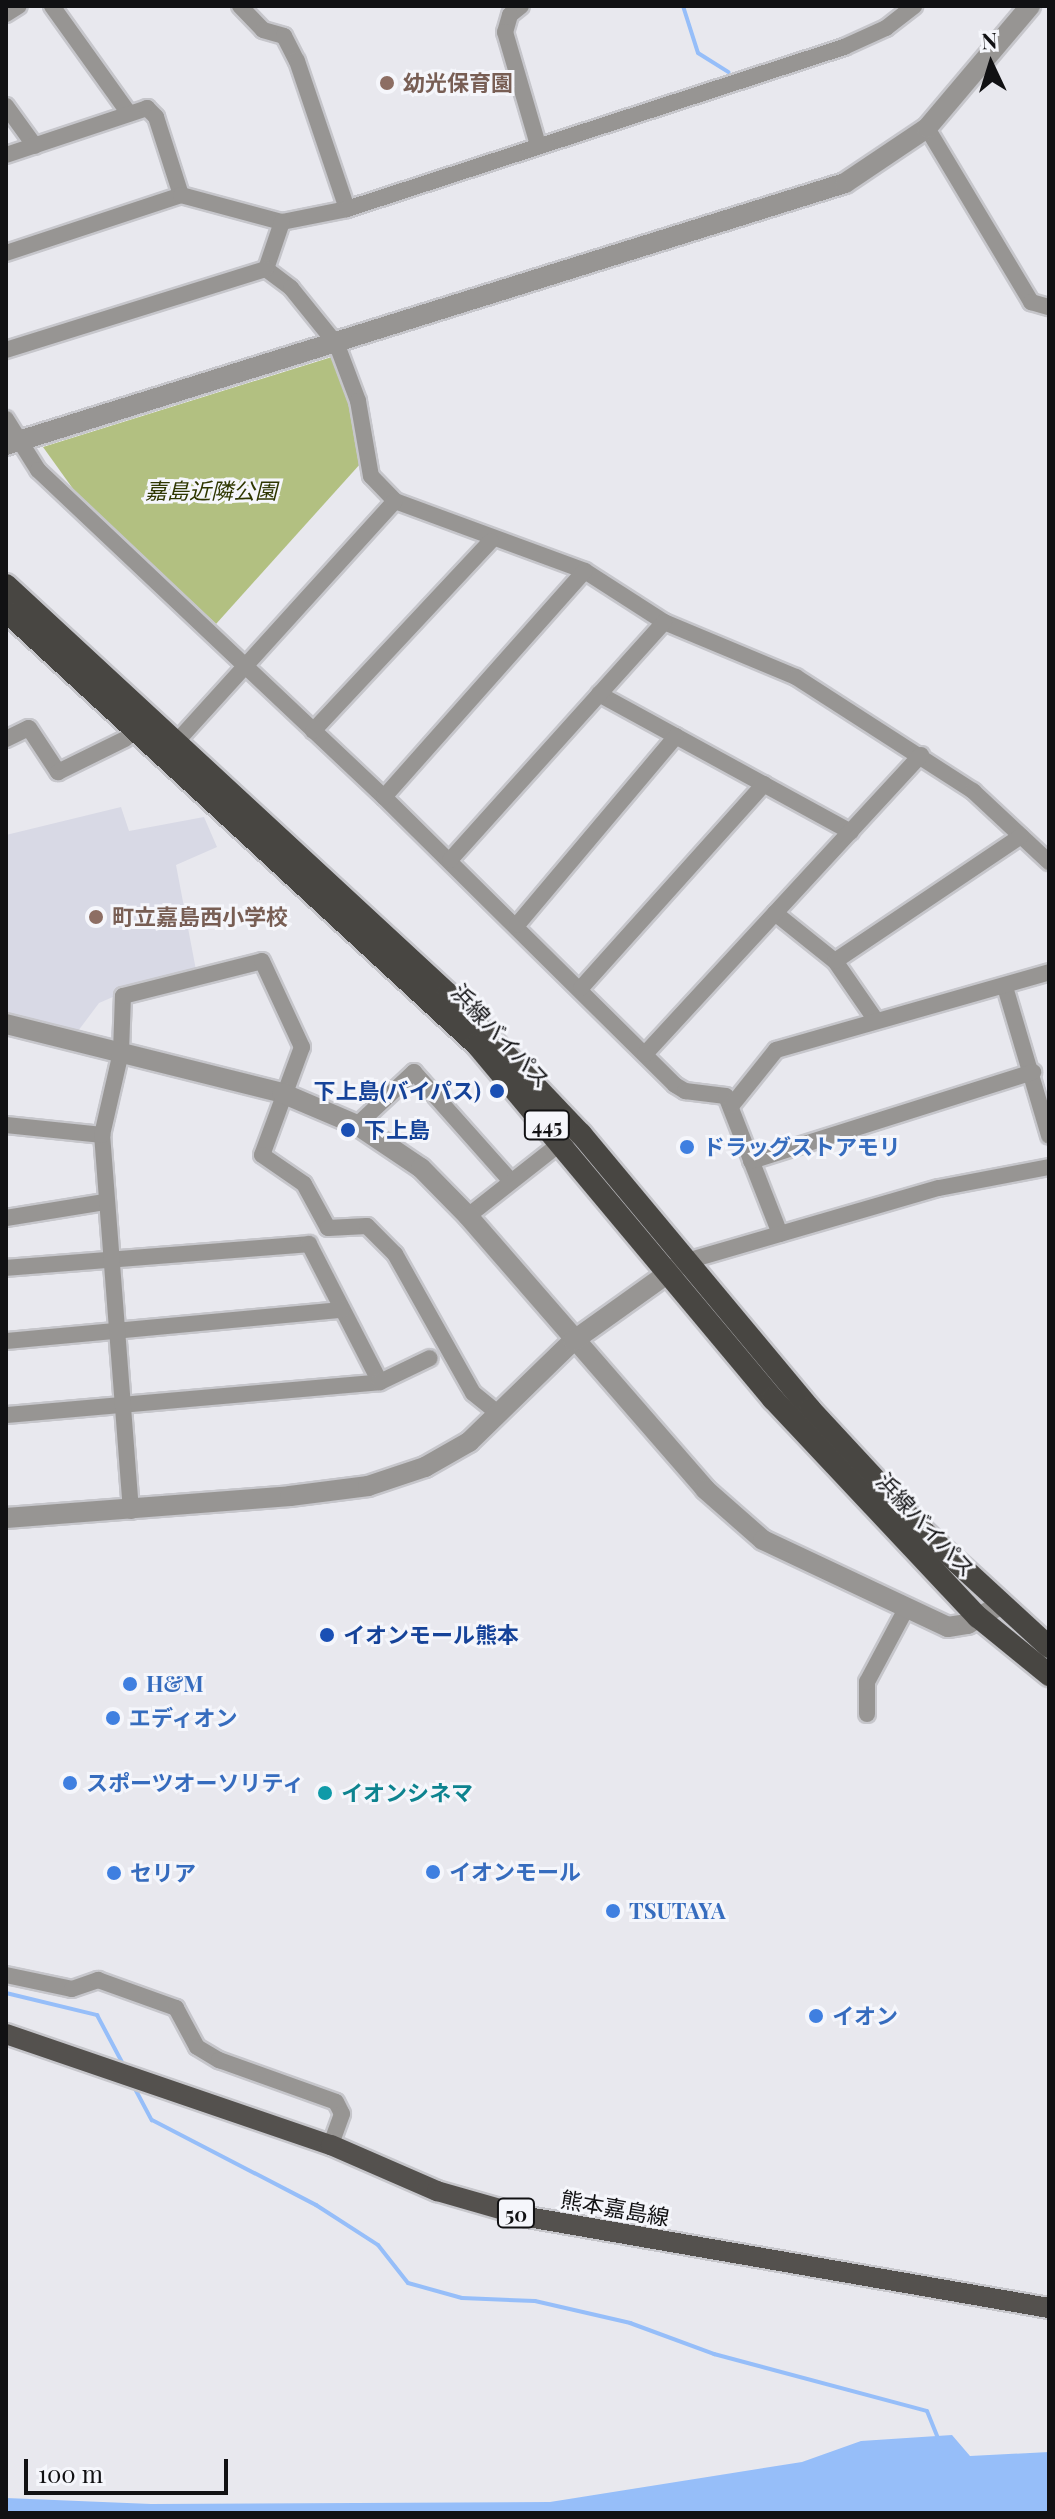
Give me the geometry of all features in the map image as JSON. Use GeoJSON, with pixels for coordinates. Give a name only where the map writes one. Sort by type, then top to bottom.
{"type":"FeatureCollection","features":[{"type":"Feature","properties":{"kind":"highway","name":"浜線バイパス"},"geometry":{"type":"LineString","coordinates":[[6,585],[170,749],[405,973],[571,1137],[687,1261],[810,1409],[1000,1605],[1049,1647]]}},
{"type":"Feature","properties":{"kind":"highway","name":"浜線バイパス"},"geometry":{"type":"LineString","coordinates":[[6,611],[170,749]]}},
{"type":"Feature","properties":{"kind":"highway","name":"浜線バイパス"},"geometry":{"type":"LineString","coordinates":[[571,1137],[665,1272],[773,1399],[978,1617],[1049,1675]]}},
{"type":"Feature","properties":{"kind":"main road","name":"熊本嘉島線"},"geometry":{"type":"LineString","coordinates":[[6,2031],[331,2145],[437,2191],[528,2217],[1049,2308]]}},
{"type":"Feature","properties":{"kind":"street"},"geometry":{"type":"LineString","coordinates":[[6,14],[19,6]]}},
{"type":"Feature","properties":{"kind":"street"},"geometry":{"type":"LineString","coordinates":[[52,6],[128,112]]}},
{"type":"Feature","properties":{"kind":"street"},"geometry":{"type":"LineString","coordinates":[[240,6],[263,30],[284,36],[297,61],[347,209]]}},
{"type":"Feature","properties":{"kind":"street"},"geometry":{"type":"LineString","coordinates":[[521,6],[510,15],[505,32],[538,145]]}},
{"type":"Feature","properties":{"kind":"street"},"geometry":{"type":"LineString","coordinates":[[6,253],[181,195],[282,222],[347,209],[844,47],[886,28],[914,6]]}},
{"type":"Feature","properties":{"kind":"street"},"geometry":{"type":"LineString","coordinates":[[11,444],[337,345],[845,183],[927,128],[1030,6]]}},
{"type":"Feature","properties":{"kind":"street"},"geometry":{"type":"LineString","coordinates":[[6,106],[35,146]]}},
{"type":"Feature","properties":{"kind":"street"},"geometry":{"type":"LineString","coordinates":[[6,155],[147,108],[156,117],[181,195]]}},
{"type":"Feature","properties":{"kind":"street"},"geometry":{"type":"LineString","coordinates":[[927,128],[1031,302],[1049,307]]}},
{"type":"Feature","properties":{"kind":"street"},"geometry":{"type":"LineString","coordinates":[[266,269],[282,222]]}},
{"type":"Feature","properties":{"kind":"street"},"geometry":{"type":"LineString","coordinates":[[266,269],[291,288],[337,345],[358,401],[371,476],[395,501],[491,541],[585,571],[664,622],[796,677],[973,791],[1049,862]]}},
{"type":"Feature","properties":{"kind":"street"},"geometry":{"type":"LineString","coordinates":[[6,350],[266,269]]}},
{"type":"Feature","properties":{"kind":"street"},"geometry":{"type":"LineString","coordinates":[[6,419],[11,444],[450,860],[645,1054],[685,1091],[719,1093],[732,1105],[780,1234]]}},
{"type":"Feature","properties":{"kind":"street"},"geometry":{"type":"LineString","coordinates":[[170,749],[246,669],[395,501]]}},
{"type":"Feature","properties":{"kind":"street"},"geometry":{"type":"LineString","coordinates":[[313,731],[491,541]]}},
{"type":"Feature","properties":{"kind":"street"},"geometry":{"type":"LineString","coordinates":[[384,797],[585,571]]}},
{"type":"Feature","properties":{"kind":"street"},"geometry":{"type":"LineString","coordinates":[[450,860],[664,622]]}},
{"type":"Feature","properties":{"kind":"street"},"geometry":{"type":"LineString","coordinates":[[599,694],[851,832]]}},
{"type":"Feature","properties":{"kind":"street"},"geometry":{"type":"LineString","coordinates":[[6,739],[29,728],[58,772],[125,739]]}},
{"type":"Feature","properties":{"kind":"street"},"geometry":{"type":"LineString","coordinates":[[517,925],[676,736]]}},
{"type":"Feature","properties":{"kind":"street"},"geometry":{"type":"LineString","coordinates":[[645,1054],[921,755]]}},
{"type":"Feature","properties":{"kind":"street"},"geometry":{"type":"LineString","coordinates":[[581,988],[764,784]]}},
{"type":"Feature","properties":{"kind":"street"},"geometry":{"type":"LineString","coordinates":[[835,961],[1021,836]]}},
{"type":"Feature","properties":{"kind":"street"},"geometry":{"type":"LineString","coordinates":[[775,913],[835,961],[875,1019]]}},
{"type":"Feature","properties":{"kind":"street"},"geometry":{"type":"LineString","coordinates":[[131,1511],[102,1135],[121,1052],[123,996],[262,961],[302,1047],[282,1093],[262,1155],[304,1184],[328,1228],[367,1226],[395,1254],[473,1393],[498,1413]]}},
{"type":"Feature","properties":{"kind":"street"},"geometry":{"type":"LineString","coordinates":[[732,1105],[776,1050],[875,1019],[1005,987],[1049,972]]}},
{"type":"Feature","properties":{"kind":"street"},"geometry":{"type":"LineString","coordinates":[[1005,987],[1033,1072],[1049,1136]]}},
{"type":"Feature","properties":{"kind":"street"},"geometry":{"type":"LineString","coordinates":[[6,1024],[282,1093],[357,1125],[421,1168],[468,1216],[573,1341],[705,1489],[763,1540],[948,1627],[978,1617],[1000,1605]]}},
{"type":"Feature","properties":{"kind":"street"},"geometry":{"type":"LineString","coordinates":[[357,1125],[414,1072],[510,1180]]}},
{"type":"Feature","properties":{"kind":"street"},"geometry":{"type":"LineString","coordinates":[[751,1161],[1033,1072]]}},
{"type":"Feature","properties":{"kind":"street"},"geometry":{"type":"LineString","coordinates":[[6,1125],[102,1135]]}},
{"type":"Feature","properties":{"kind":"street"},"geometry":{"type":"LineString","coordinates":[[468,1216],[510,1180],[571,1137]]}},
{"type":"Feature","properties":{"kind":"street"},"geometry":{"type":"LineString","coordinates":[[6,1518],[131,1511],[368,1486],[456,1450],[573,1341],[665,1272],[687,1261],[939,1188],[1049,1167]]}},
{"type":"Feature","properties":{"kind":"street"},"geometry":{"type":"LineString","coordinates":[[6,1218],[105,1202]]}},
{"type":"Feature","properties":{"kind":"street"},"geometry":{"type":"LineString","coordinates":[[6,1268],[309,1244],[380,1382]]}},
{"type":"Feature","properties":{"kind":"street"},"geometry":{"type":"LineString","coordinates":[[6,1341],[342,1310]]}},
{"type":"Feature","properties":{"kind":"street"},"geometry":{"type":"LineString","coordinates":[[6,1415],[380,1382],[430,1358]]}},
{"type":"Feature","properties":{"kind":"street"},"geometry":{"type":"LineString","coordinates":[[867,1714],[867,1682],[906,1609]]}},
{"type":"Feature","properties":{"kind":"street"},"geometry":{"type":"LineString","coordinates":[[6,1975],[72,1989],[98,1980],[176,2008],[197,2047],[219,2060],[336,2102],[342,2114],[331,2145]]}},
{"type":"Feature","properties":{"kind":"shaded area","name":"町立嘉島西小学校"},"geometry":{"type":"Polygon","coordinates":[[[121,807],[129,831],[204,817],[217,847],[176,865],[196,970],[143,984],[99,1003],[78,1031],[6,1018],[6,835],[121,807]]]}},
{"type":"Feature","properties":{"kind":"green space","name":"嘉島近隣公園"},"geometry":{"type":"Polygon","coordinates":[[[335,356],[352,403],[361,463],[216,624],[76,493],[43,447],[335,356]]]}},
{"type":"Feature","properties":{"kind":"water"},"geometry":{"type":"Polygon","coordinates":[[[952,2435],[970,2456],[1049,2452],[1049,2513],[6,2513],[6,2498],[151,2504],[550,2502],[802,2462],[861,2441],[952,2435]]]}},
{"type":"Feature","properties":{"kind":"waterway"},"geometry":{"type":"LineString","coordinates":[[683,6],[698,53],[729,72]]}},
{"type":"Feature","properties":{"kind":"waterway"},"geometry":{"type":"LineString","coordinates":[[6,1993],[97,2015],[124,2066]]}},
{"type":"Feature","properties":{"kind":"waterway"},"geometry":{"type":"LineString","coordinates":[[133,2085],[152,2120],[316,2205],[378,2245],[408,2283],[462,2298],[535,2301],[630,2323],[714,2354],[927,2411],[939,2440]]}},
{"type":"Feature","properties":{"kind":"place","name":"幼光保育園"},"geometry":{"type":"Point","coordinates":[387,83]}},
{"type":"Feature","properties":{"kind":"place","name":"町立嘉島西小学校"},"geometry":{"type":"Point","coordinates":[96,917]}},
{"type":"Feature","properties":{"kind":"place","name":"下上島(バイパス)"},"geometry":{"type":"Point","coordinates":[497,1091]}},
{"type":"Feature","properties":{"kind":"place","name":"下上島"},"geometry":{"type":"Point","coordinates":[348,1130]}},
{"type":"Feature","properties":{"kind":"place","name":"ドラッグストアモリ"},"geometry":{"type":"Point","coordinates":[687,1147]}},
{"type":"Feature","properties":{"kind":"place","name":"イオンモール熊本"},"geometry":{"type":"Point","coordinates":[327,1635]}},
{"type":"Feature","properties":{"kind":"place","name":"H&M"},"geometry":{"type":"Point","coordinates":[130,1684]}},
{"type":"Feature","properties":{"kind":"place","name":"エディオン"},"geometry":{"type":"Point","coordinates":[113,1718]}},
{"type":"Feature","properties":{"kind":"place","name":"スポーツオーソリティ"},"geometry":{"type":"Point","coordinates":[70,1783]}},
{"type":"Feature","properties":{"kind":"place","name":"イオンシネマ"},"geometry":{"type":"Point","coordinates":[325,1793]}},
{"type":"Feature","properties":{"kind":"place","name":"イオンモール"},"geometry":{"type":"Point","coordinates":[433,1872]}},
{"type":"Feature","properties":{"kind":"place","name":"セリア"},"geometry":{"type":"Point","coordinates":[114,1873]}},
{"type":"Feature","properties":{"kind":"place","name":"TSUTAYA"},"geometry":{"type":"Point","coordinates":[613,1911]}},
{"type":"Feature","properties":{"kind":"place","name":"イオン"},"geometry":{"type":"Point","coordinates":[816,2016]}}]}
